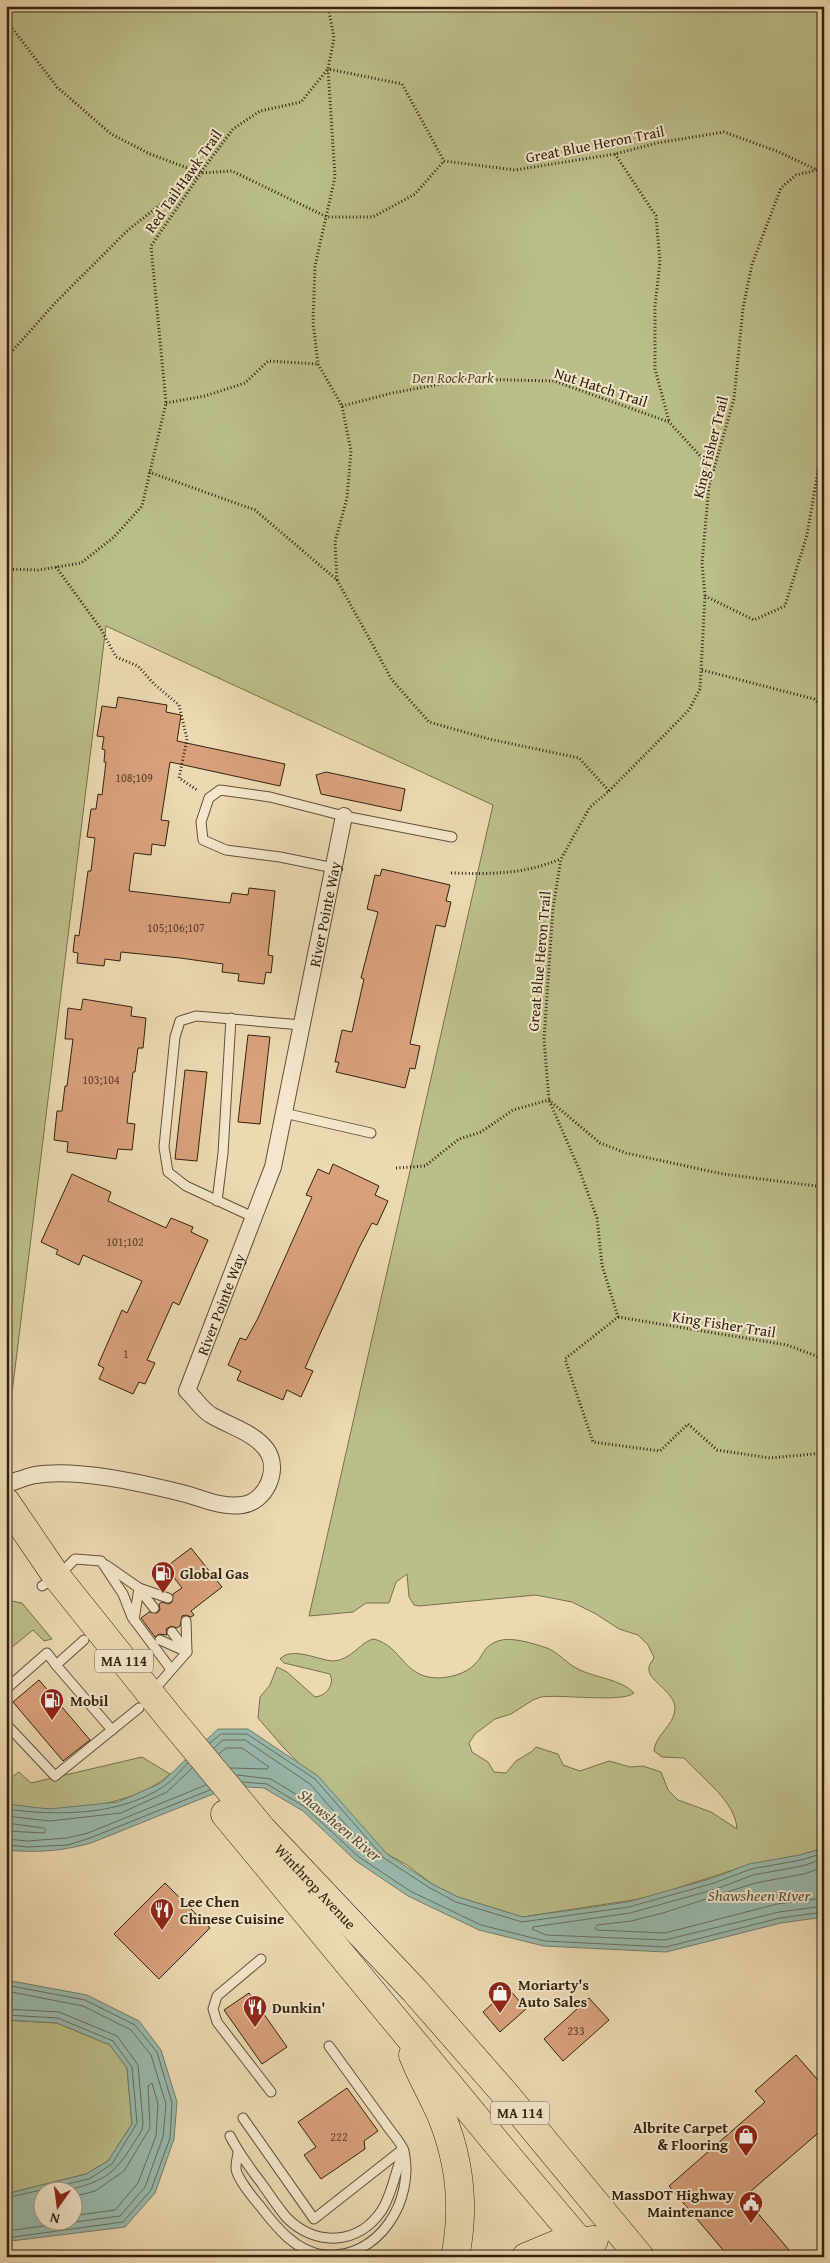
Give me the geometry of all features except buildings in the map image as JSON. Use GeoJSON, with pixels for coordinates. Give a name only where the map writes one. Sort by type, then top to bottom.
{"type":"FeatureCollection","features":[{"type":"Feature","properties":{"kind":"highway","name":"Winthrop Avenue"},"geometry":{"type":"LineString","coordinates":[[6,1502],[50,1581]]}},
{"type":"Feature","properties":{"kind":"highway","name":"Winthrop Avenue"},"geometry":{"type":"LineString","coordinates":[[6,1536],[50,1581],[91,1635],[225,1799],[398,2024],[587,2249]]}},
{"type":"Feature","properties":{"kind":"highway","name":"Winthrop Avenue"},"geometry":{"type":"LineString","coordinates":[[225,1799],[262,1829],[414,1990],[506,2095],[632,2247]]}},
{"type":"Feature","properties":{"kind":"highway"},"geometry":{"type":"LineString","coordinates":[[398,2024],[442,2116],[452,2147],[461,2196],[460,2234],[455,2257]]}},
{"type":"Feature","properties":{"kind":"highway"},"geometry":{"type":"LineString","coordinates":[[526,2257],[555,2245],[587,2249],[632,2247]]}},
{"type":"Feature","properties":{"kind":"street","name":"River Pointe Way"},"geometry":{"type":"LineString","coordinates":[[6,1484],[35,1475],[68,1473],[183,1493],[217,1504],[242,1505],[257,1499],[267,1490],[272,1470],[268,1450],[255,1438],[209,1414],[188,1390],[273,1167],[344,816]]}},
{"type":"Feature","properties":{"kind":"lane"},"geometry":{"type":"LineString","coordinates":[[334,868],[280,857],[226,850],[203,840],[201,822],[208,798],[220,790],[270,797],[344,816],[452,837]]}},
{"type":"Feature","properties":{"kind":"lane"},"geometry":{"type":"LineString","coordinates":[[254,1217],[186,1186],[168,1172],[164,1147],[175,1037],[180,1021],[196,1016],[302,1025]]}},
{"type":"Feature","properties":{"kind":"lane"},"geometry":{"type":"LineString","coordinates":[[217,1201],[223,1153],[231,1018]]}},
{"type":"Feature","properties":{"kind":"lane"},"geometry":{"type":"LineString","coordinates":[[284,1113],[371,1133]]}},
{"type":"Feature","properties":{"kind":"lane"},"geometry":{"type":"LineString","coordinates":[[50,1581],[76,1560],[101,1561],[139,1588],[168,1598]]}},
{"type":"Feature","properties":{"kind":"lane"},"geometry":{"type":"LineString","coordinates":[[101,1561],[170,1668]]}},
{"type":"Feature","properties":{"kind":"lane"},"geometry":{"type":"LineString","coordinates":[[139,1588],[137,1604],[139,1618]]}},
{"type":"Feature","properties":{"kind":"lane"},"geometry":{"type":"LineString","coordinates":[[139,1588],[154,1608]]}},
{"type":"Feature","properties":{"kind":"lane"},"geometry":{"type":"LineString","coordinates":[[6,1724],[55,1776],[145,1701],[170,1668],[187,1652],[186,1621]]}},
{"type":"Feature","properties":{"kind":"lane"},"geometry":{"type":"LineString","coordinates":[[172,1632],[187,1652]]}},
{"type":"Feature","properties":{"kind":"lane"},"geometry":{"type":"LineString","coordinates":[[56,1665],[91,1635]]}},
{"type":"Feature","properties":{"kind":"lane"},"geometry":{"type":"LineString","coordinates":[[160,1640],[187,1652]]}},
{"type":"Feature","properties":{"kind":"lane"},"geometry":{"type":"LineString","coordinates":[[6,1689],[47,1653],[112,1730]]}},
{"type":"Feature","properties":{"kind":"lane"},"geometry":{"type":"LineString","coordinates":[[261,1959],[217,1996],[213,2009],[217,2022],[271,2092]]}},
{"type":"Feature","properties":{"kind":"lane"},"geometry":{"type":"LineString","coordinates":[[238,2153],[236,2170],[252,2197],[273,2224],[287,2238],[308,2250],[324,2255],[344,2254],[363,2247],[380,2235],[391,2222],[398,2209],[406,2174],[403,2149],[329,2046]]}},
{"type":"Feature","properties":{"kind":"lane"},"geometry":{"type":"LineString","coordinates":[[243,2118],[314,2219],[403,2149]]}},
{"type":"Feature","properties":{"kind":"lane"},"geometry":{"type":"LineString","coordinates":[[230,2136],[238,2153],[288,2218],[302,2230],[318,2238],[335,2239],[349,2236],[362,2230],[382,2209],[403,2149]]}},
{"type":"Feature","properties":{"kind":"path","name":"Red Tail Hawk Trail"},"geometry":{"type":"LineString","coordinates":[[166,403],[151,246],[233,129],[260,111],[301,102],[328,69],[334,38],[328,6]]}},
{"type":"Feature","properties":{"kind":"path"},"geometry":{"type":"LineString","coordinates":[[6,20],[57,87],[111,134],[150,154],[201,173],[232,171],[327,217],[373,217],[415,194],[444,161],[402,84],[328,69],[335,177],[327,217],[315,266],[312,322],[318,364],[342,406],[351,452],[347,498],[335,542],[337,580]]}},
{"type":"Feature","properties":{"kind":"path","name":"Great Blue Heron Trail"},"geometry":{"type":"LineString","coordinates":[[444,161],[514,170],[615,154],[657,143],[724,132],[779,152],[817,170]]}},
{"type":"Feature","properties":{"kind":"path"},"geometry":{"type":"LineString","coordinates":[[615,154],[656,216],[660,262],[655,306],[655,369],[669,422]]}},
{"type":"Feature","properties":{"kind":"path","name":"King Fisher Trail"},"geometry":{"type":"LineString","coordinates":[[609,790],[689,710],[700,689],[705,596],[702,563],[709,486],[734,399],[743,308],[752,264],[781,188],[796,175],[824,170]]}},
{"type":"Feature","properties":{"kind":"path"},"geometry":{"type":"LineString","coordinates":[[6,358],[56,302],[128,230],[201,173]]}},
{"type":"Feature","properties":{"kind":"path"},"geometry":{"type":"LineString","coordinates":[[6,569],[38,570],[81,563],[114,537],[142,506],[166,403],[205,396],[245,383],[268,361],[318,364]]}},
{"type":"Feature","properties":{"kind":"path","name":"Nut Hatch Trail"},"geometry":{"type":"LineString","coordinates":[[342,406],[392,393],[468,379],[554,381],[669,422],[714,471]]}},
{"type":"Feature","properties":{"kind":"path"},"geometry":{"type":"LineString","coordinates":[[705,596],[754,620],[785,606],[807,535],[824,436]]}},
{"type":"Feature","properties":{"kind":"path"},"geometry":{"type":"LineString","coordinates":[[149,472],[254,510],[337,580],[392,680],[429,722],[489,738],[579,758],[609,790]]}},
{"type":"Feature","properties":{"kind":"path"},"geometry":{"type":"LineString","coordinates":[[56,567],[101,629],[116,657],[138,666],[154,684],[179,705],[187,739],[179,778],[208,798]]}},
{"type":"Feature","properties":{"kind":"path"},"geometry":{"type":"LineString","coordinates":[[702,670],[814,699],[824,708]]}},
{"type":"Feature","properties":{"kind":"path","name":"Great Blue Heron Trail"},"geometry":{"type":"LineString","coordinates":[[609,790],[590,807],[561,859],[553,908],[544,1040],[549,1100],[579,1169],[596,1218],[602,1265],[618,1317]]}},
{"type":"Feature","properties":{"kind":"path"},"geometry":{"type":"LineString","coordinates":[[451,873],[495,874],[536,870],[561,859]]}},
{"type":"Feature","properties":{"kind":"path"},"geometry":{"type":"LineString","coordinates":[[396,1168],[425,1166],[459,1139],[481,1132],[513,1110],[549,1100],[600,1143],[626,1154],[722,1174],[824,1187]]}},
{"type":"Feature","properties":{"kind":"path"},"geometry":{"type":"LineString","coordinates":[[618,1317],[564,1359],[593,1442],[660,1451],[688,1424],[718,1450],[770,1458],[824,1453]]}},
{"type":"Feature","properties":{"kind":"path","name":"King Fisher Trail"},"geometry":{"type":"LineString","coordinates":[[618,1317],[787,1345],[824,1359]]}},
{"type":"Feature","properties":{"kind":"green space","name":"Den Rock Park"},"geometry":{"type":"Polygon","coordinates":[[[6,6],[824,6],[824,1848],[800,1855],[749,1865],[646,1898],[522,1917],[458,1897],[432,1884],[407,1865],[387,1854],[283,1747],[258,1718],[260,1697],[270,1685],[277,1667],[287,1672],[315,1697],[323,1695],[330,1686],[330,1674],[284,1663],[280,1659],[285,1655],[298,1654],[333,1661],[339,1660],[374,1639],[391,1648],[416,1672],[425,1676],[441,1678],[457,1675],[467,1670],[475,1664],[486,1648],[493,1643],[509,1639],[523,1641],[547,1648],[578,1669],[629,1688],[634,1693],[628,1696],[605,1698],[541,1697],[511,1714],[495,1719],[475,1734],[469,1743],[472,1752],[488,1762],[494,1772],[506,1773],[516,1761],[536,1747],[558,1754],[563,1765],[580,1771],[609,1761],[630,1767],[643,1766],[661,1772],[668,1790],[678,1800],[711,1812],[737,1829],[731,1809],[716,1790],[684,1758],[662,1757],[654,1751],[655,1745],[674,1715],[675,1709],[671,1696],[649,1672],[649,1667],[654,1657],[648,1645],[638,1635],[619,1629],[596,1614],[572,1602],[536,1595],[419,1606],[414,1605],[409,1597],[407,1574],[396,1582],[389,1603],[366,1603],[353,1612],[309,1616],[493,805],[106,626],[8,1426],[6,1422],[6,6]]]}},
{"type":"Feature","properties":{"kind":"green space"},"geometry":{"type":"Polygon","coordinates":[[[6,1600],[22,1603],[52,1639],[44,1641],[33,1630],[6,1652],[6,1600]]]}},
{"type":"Feature","properties":{"kind":"green space"},"geometry":{"type":"Polygon","coordinates":[[[142,1757],[170,1774],[144,1791],[129,1797],[113,1802],[64,1809],[6,1804],[6,1781],[19,1772],[31,1783],[142,1757]]]}},
{"type":"Feature","properties":{"kind":"green space"},"geometry":{"type":"Polygon","coordinates":[[[6,2020],[57,2023],[110,2045],[127,2068],[132,2124],[108,2161],[86,2174],[62,2180],[32,2180],[32,2188],[6,2194],[6,2020]]]}},
{"type":"Feature","properties":{"kind":"water","name":"Shawsheen River"},"geometry":{"type":"Polygon","coordinates":[[[218,1729],[248,1729],[318,1776],[387,1854],[432,1884],[458,1897],[523,1917],[628,1902],[713,1878],[749,1864],[800,1855],[824,1848],[824,1917],[781,1923],[666,1952],[544,1946],[479,1930],[408,1896],[356,1861],[303,1811],[264,1788],[233,1786],[81,1846],[49,1851],[6,1850],[6,1804],[49,1809],[118,1802],[161,1783],[218,1729]]]}},
{"type":"Feature","properties":{"kind":"water"},"geometry":{"type":"Polygon","coordinates":[[[6,1980],[87,1995],[139,2021],[161,2050],[177,2102],[174,2139],[155,2193],[125,2227],[11,2241],[6,2244],[6,2194],[32,2188],[32,2230],[82,2230],[82,2180],[62,2180],[86,2174],[108,2161],[132,2124],[127,2068],[110,2045],[57,2023],[6,2020],[6,1980]]]}},
{"type":"Feature","properties":{"kind":"place","name":"Global Gas"},"geometry":{"type":"Point","coordinates":[163,1594]}},
{"type":"Feature","properties":{"kind":"place","name":"Mobil"},"geometry":{"type":"Point","coordinates":[52,1721]}},
{"type":"Feature","properties":{"kind":"place","name":"Lee Chen Chinese Cuisine"},"geometry":{"type":"Point","coordinates":[162,1931]}},
{"type":"Feature","properties":{"kind":"place","name":"Moriarty's Auto Sales"},"geometry":{"type":"Point","coordinates":[500,2014]}},
{"type":"Feature","properties":{"kind":"place","name":"Dunkin'"},"geometry":{"type":"Point","coordinates":[255,2028]}},
{"type":"Feature","properties":{"kind":"place","name":"Albrite Carpet & Flooring"},"geometry":{"type":"Point","coordinates":[746,2157]}},
{"type":"Feature","properties":{"kind":"place","name":"MassDOT Highway Maintenance"},"geometry":{"type":"Point","coordinates":[751,2224]}}]}
